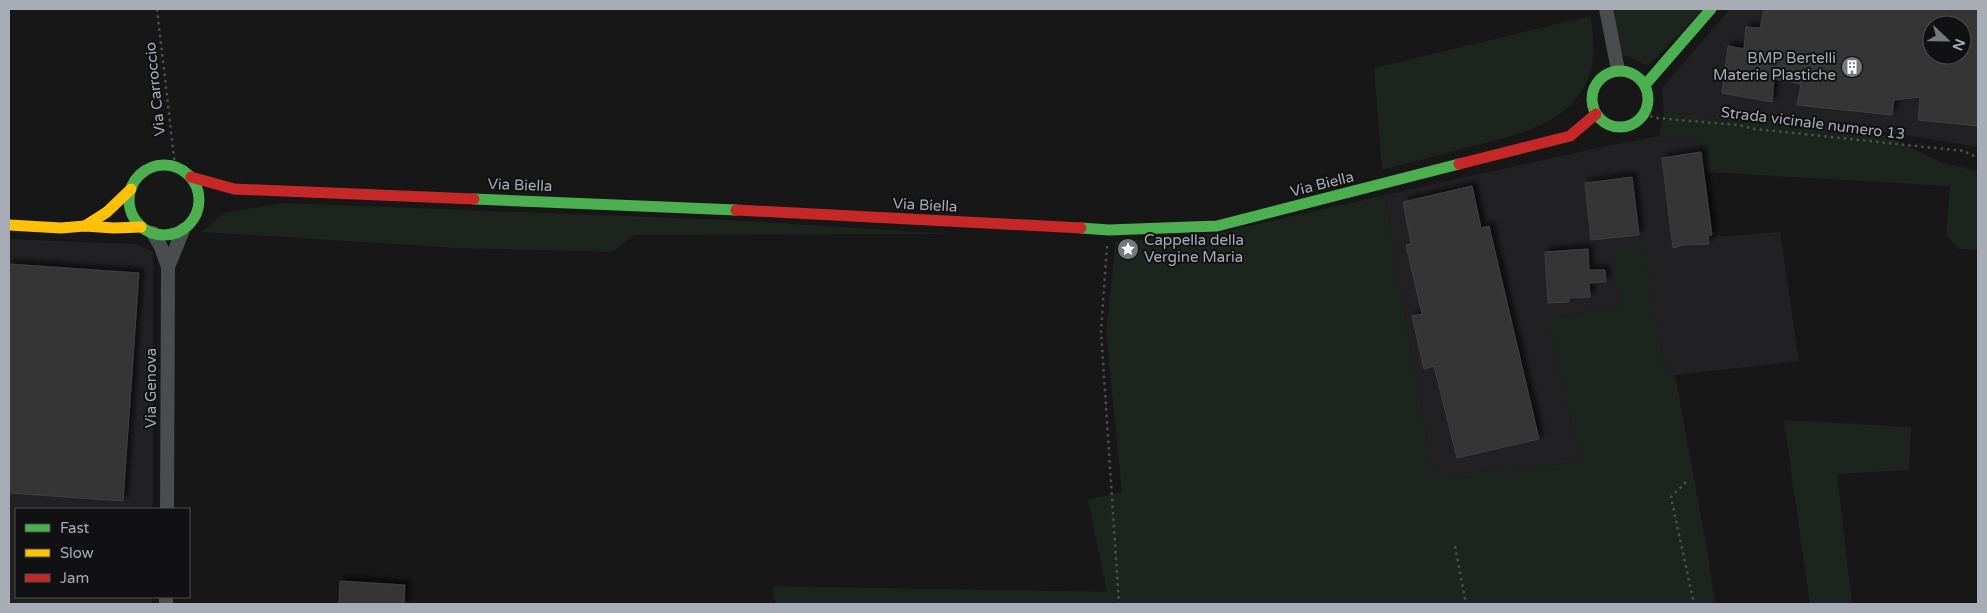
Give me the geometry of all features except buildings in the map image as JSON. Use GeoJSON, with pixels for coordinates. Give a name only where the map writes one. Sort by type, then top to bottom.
{"type":"FeatureCollection","features":[{"type":"Feature","properties":{"kind":"street"},"geometry":{"type":"LineString","coordinates":[[1606,9],[1618,70]]}},
{"type":"Feature","properties":{"kind":"street"},"geometry":{"type":"LineString","coordinates":[[1645,85],[1711,9]]}},
{"type":"Feature","properties":{"kind":"street"},"geometry":{"type":"LineString","coordinates":[[1618,70],[1634,74],[1645,85],[1648,100],[1644,114],[1638,121],[1629,126],[1610,126],[1596,114],[1592,105],[1594,86],[1600,78],[1609,72],[1618,70]]}},
{"type":"Feature","properties":{"kind":"street","name":"Via Biella"},"geometry":{"type":"LineString","coordinates":[[191,176],[204,182],[234,189],[677,206],[1109,230],[1217,226],[1570,136],[1596,114]]}},
{"type":"Feature","properties":{"kind":"street"},"geometry":{"type":"LineString","coordinates":[[9,225],[61,228],[85,226],[147,230],[163,235],[173,234],[190,224],[198,208],[197,186],[191,176],[183,170],[174,166],[164,165],[148,169],[136,180],[129,200],[130,210],[135,219],[147,230]]}},
{"type":"Feature","properties":{"kind":"street"},"geometry":{"type":"LineString","coordinates":[[198,208],[234,189]]}},
{"type":"Feature","properties":{"kind":"street"},"geometry":{"type":"LineString","coordinates":[[85,226],[107,212],[131,190]]}},
{"type":"Feature","properties":{"kind":"street","name":"Via Genova"},"geometry":{"type":"LineString","coordinates":[[147,230],[161,247],[168,267],[167,508]]}},
{"type":"Feature","properties":{"kind":"street","name":"Via Genova"},"geometry":{"type":"LineString","coordinates":[[168,267],[182,230]]}},
{"type":"Feature","properties":{"kind":"path","name":"Via Carroccio"},"geometry":{"type":"LineString","coordinates":[[157,9],[174,166]]}},
{"type":"Feature","properties":{"kind":"path","name":"Strada vicinale numero 13"},"geometry":{"type":"LineString","coordinates":[[1644,114],[1656,118],[1738,125],[1755,129],[1964,151],[1978,158]]}},
{"type":"Feature","properties":{"kind":"path"},"geometry":{"type":"LineString","coordinates":[[1109,230],[1101,331],[1119,604]]}},
{"type":"Feature","properties":{"kind":"path"},"geometry":{"type":"LineString","coordinates":[[1686,482],[1671,496],[1694,604]]}},
{"type":"Feature","properties":{"kind":"path"},"geometry":{"type":"LineString","coordinates":[[1455,546],[1466,604]]}},
{"type":"Feature","properties":{"kind":"shaded area"},"geometry":{"type":"Polygon","coordinates":[[[1610,9],[1704,9],[1648,66],[1630,57],[1620,55],[1610,9]]]}},
{"type":"Feature","properties":{"kind":"shaded area","name":"BMP Bertelli Materie Plastiche"},"geometry":{"type":"Polygon","coordinates":[[[1730,9],[1978,9],[1978,147],[1874,130],[1664,112],[1662,88],[1730,9]]]}},
{"type":"Feature","properties":{"kind":"shaded area"},"geometry":{"type":"Polygon","coordinates":[[[1591,16],[1592,65],[1586,84],[1576,99],[1563,112],[1548,122],[1513,135],[1382,170],[1374,68],[1591,16]]]}},
{"type":"Feature","properties":{"kind":"shaded area"},"geometry":{"type":"Polygon","coordinates":[[[1664,112],[1874,130],[1942,163],[1978,171],[1978,250],[1959,249],[1946,235],[1950,186],[1704,172],[1700,140],[1659,136],[1664,112]]]}},
{"type":"Feature","properties":{"kind":"shaded area"},"geometry":{"type":"Polygon","coordinates":[[[1659,136],[1700,140],[1713,237],[1780,232],[1799,361],[1666,376],[1643,244],[1614,249],[1621,305],[1549,318],[1549,326],[1581,462],[1434,476],[1385,195],[1659,136]]]}},
{"type":"Feature","properties":{"kind":"shaded area"},"geometry":{"type":"Polygon","coordinates":[[[1385,195],[1434,476],[1581,462],[1549,326],[1549,318],[1621,305],[1613,248],[1643,243],[1666,376],[1675,375],[1715,604],[775,604],[773,586],[1107,592],[1088,500],[1122,492],[1106,332],[1116,242],[1219,233],[1385,195]]]}},
{"type":"Feature","properties":{"kind":"shaded area"},"geometry":{"type":"Polygon","coordinates":[[[283,203],[729,220],[950,234],[634,235],[612,252],[457,248],[202,232],[224,213],[283,203]]]}},
{"type":"Feature","properties":{"kind":"shaded area"},"geometry":{"type":"Polygon","coordinates":[[[9,239],[137,244],[153,252],[153,508],[15,508],[15,598],[152,598],[152,604],[9,604],[9,239]]]}},
{"type":"Feature","properties":{"kind":"shaded area"},"geometry":{"type":"Polygon","coordinates":[[[1784,420],[1911,427],[1909,470],[1837,474],[1852,604],[1810,604],[1784,420]]]}},
{"type":"Feature","properties":{"kind":"traffic: fast"},"geometry":{"type":"LineString","coordinates":[[1645,85],[1711,9]]}},
{"type":"Feature","properties":{"kind":"traffic: fast"},"geometry":{"type":"LineString","coordinates":[[1614,71],[1626,71],[1636,75],[1644,83],[1648,99],[1644,115],[1636,123],[1626,127],[1614,127],[1604,123],[1596,115],[1592,105],[1592,93],[1596,83],[1604,75],[1614,71]]}},
{"type":"Feature","properties":{"kind":"traffic: fast"},"geometry":{"type":"LineString","coordinates":[[1081,228],[1109,230],[1217,226],[1459,164]]}},
{"type":"Feature","properties":{"kind":"traffic: fast"},"geometry":{"type":"LineString","coordinates":[[164,165],[177,168],[189,175],[196,187],[199,200],[196,213],[189,225],[177,232],[164,235],[151,232],[139,225],[132,213],[129,200],[132,187],[139,175],[151,168],[164,165]]}},
{"type":"Feature","properties":{"kind":"traffic: fast"},"geometry":{"type":"LineString","coordinates":[[474,199],[736,210]]}},
{"type":"Feature","properties":{"kind":"traffic: slow"},"geometry":{"type":"LineString","coordinates":[[85,226],[107,212],[131,189]]}},
{"type":"Feature","properties":{"kind":"traffic: slow"},"geometry":{"type":"LineString","coordinates":[[9,225],[61,228],[85,226],[141,227]]}},
{"type":"Feature","properties":{"kind":"traffic: jam"},"geometry":{"type":"LineString","coordinates":[[1459,164],[1570,136],[1596,114]]}},
{"type":"Feature","properties":{"kind":"traffic: jam"},"geometry":{"type":"LineString","coordinates":[[191,177],[234,189],[474,199]]}},
{"type":"Feature","properties":{"kind":"traffic: jam"},"geometry":{"type":"LineString","coordinates":[[736,210],[1081,228]]}},
{"type":"Feature","properties":{"kind":"place","name":"BMP Bertelli Materie Plastiche"},"geometry":{"type":"Point","coordinates":[1852,67]}},
{"type":"Feature","properties":{"kind":"place","name":"Cappella della Vergine Maria"},"geometry":{"type":"Point","coordinates":[1128,249]}}]}
